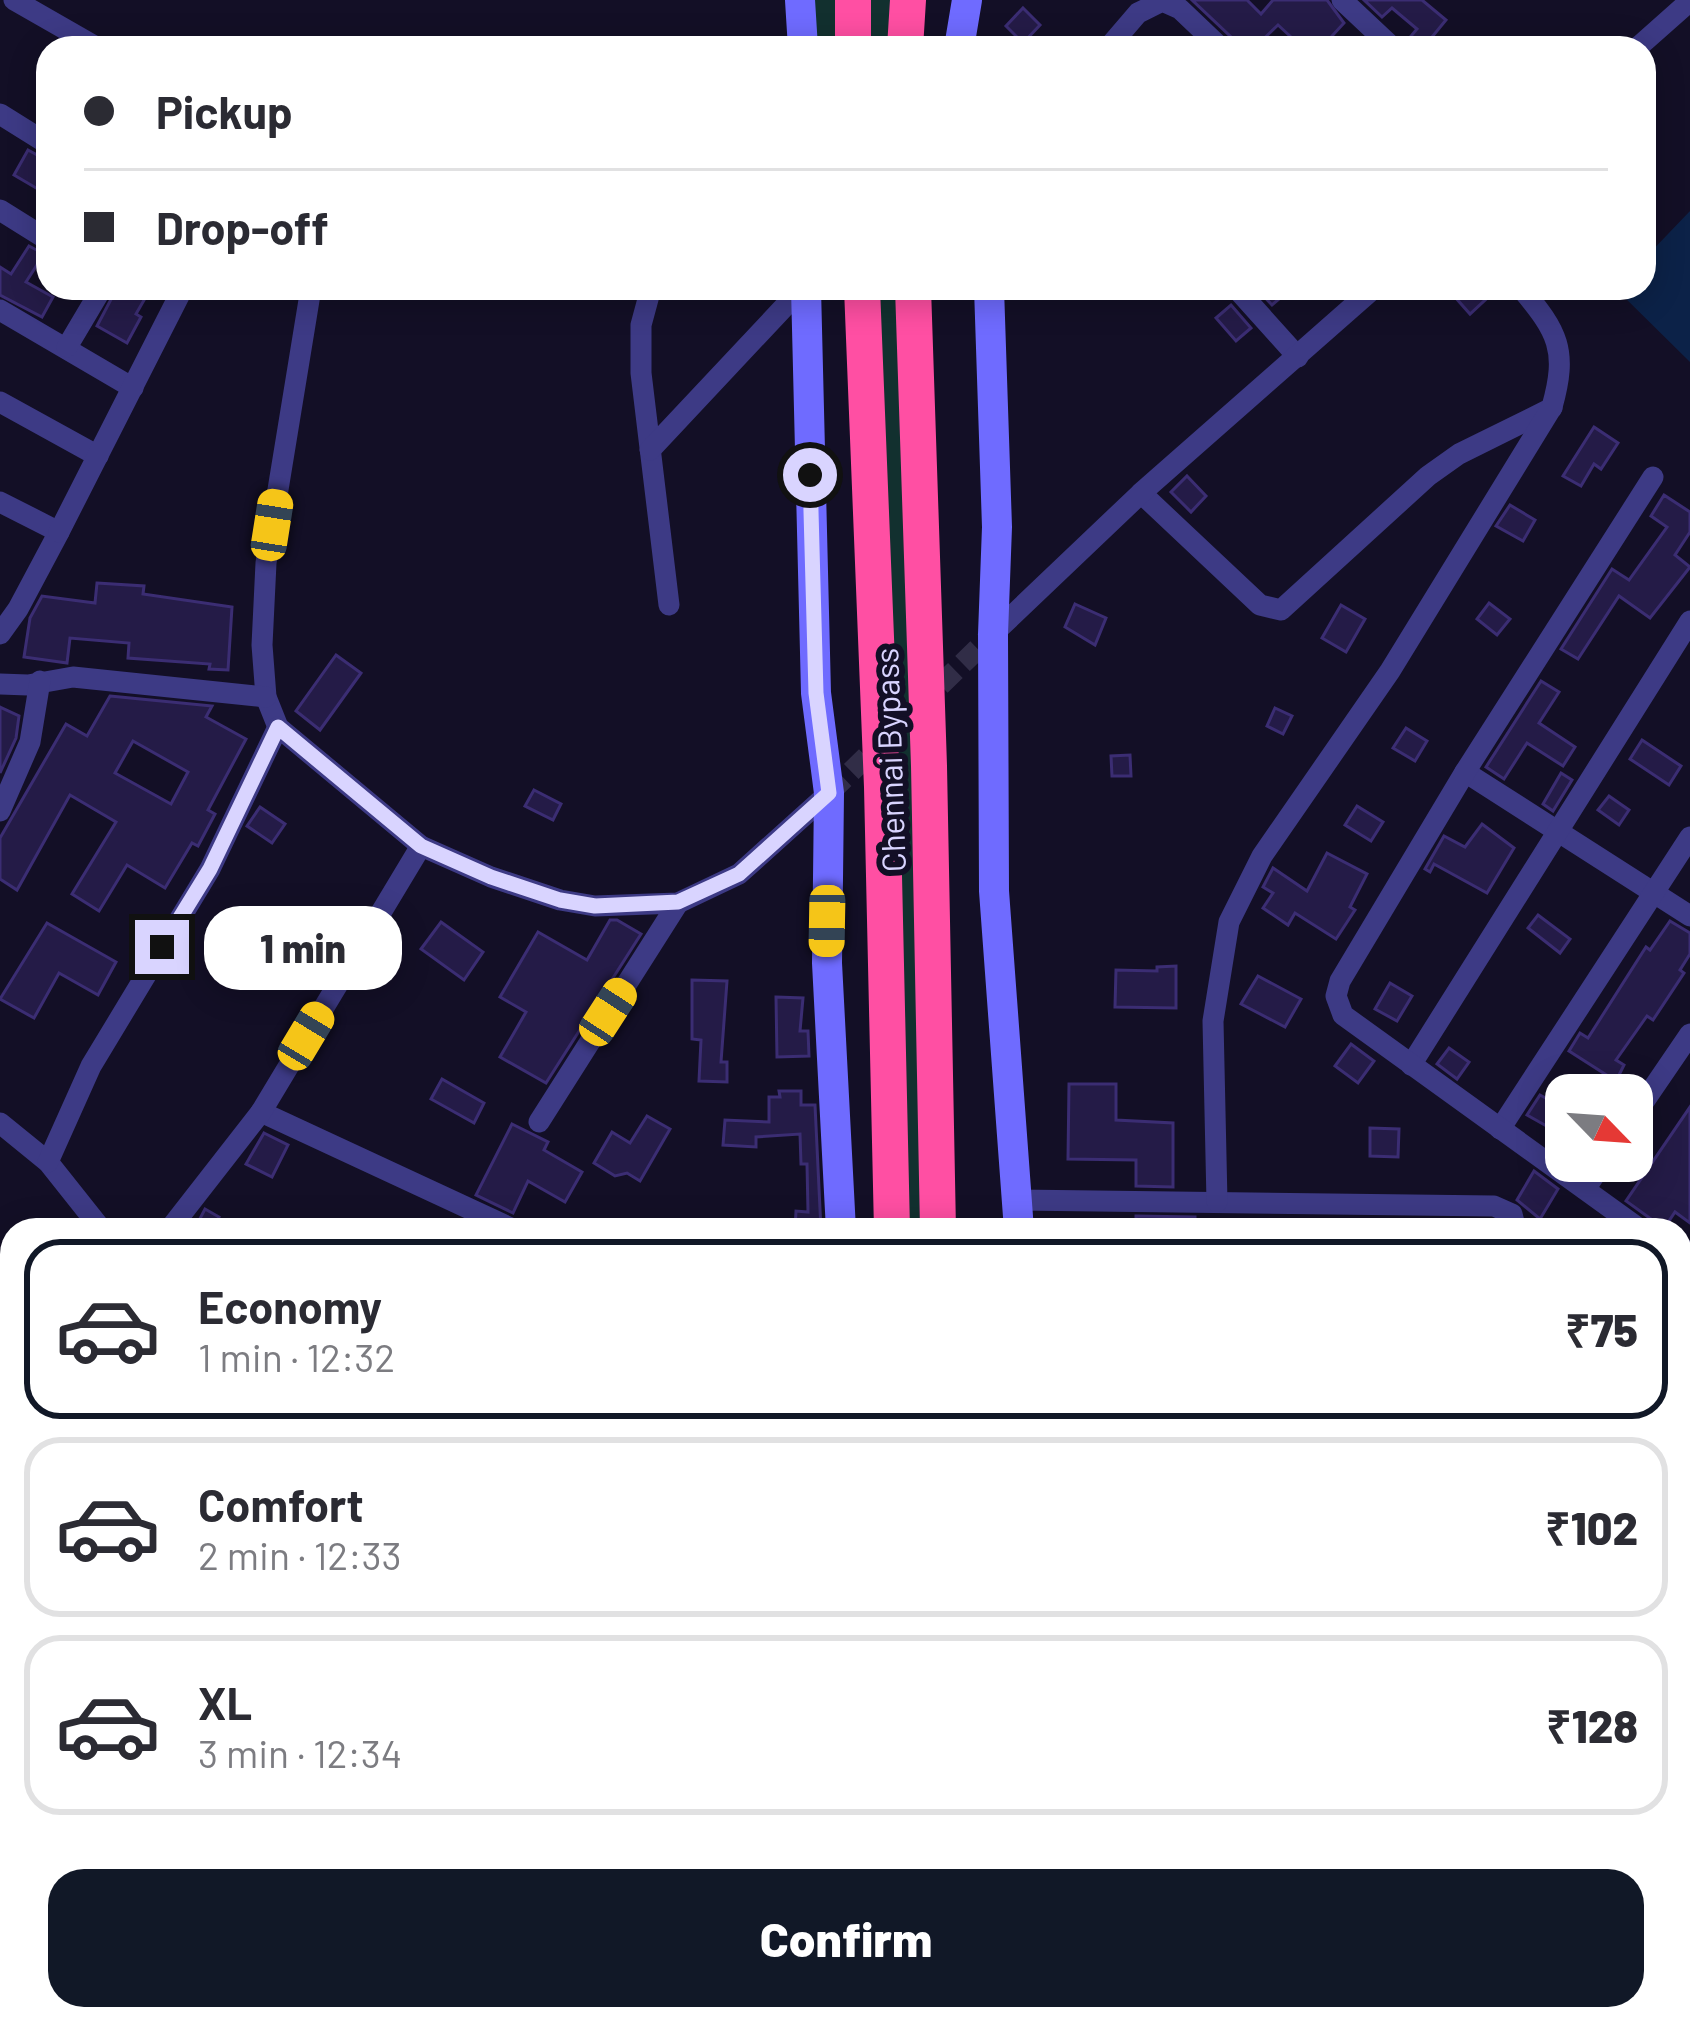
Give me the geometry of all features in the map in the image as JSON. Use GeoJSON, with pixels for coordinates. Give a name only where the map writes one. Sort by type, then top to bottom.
{"type":"FeatureCollection","features":[{"type":"Feature","properties":{"kind":"highway"},"geometry":{"type":"LineString","coordinates":[[853,0],[853,36]]}},
{"type":"Feature","properties":{"kind":"highway"},"geometry":{"type":"LineString","coordinates":[[906,36],[908,0]]}},
{"type":"Feature","properties":{"kind":"highway","name":"Chennai Bypass"},"geometry":{"type":"LineString","coordinates":[[862,300],[882,787],[892,1218]]}},
{"type":"Feature","properties":{"kind":"highway","name":"Chennai Bypass"},"geometry":{"type":"LineString","coordinates":[[914,300],[938,1218]]}},
{"type":"Feature","properties":{"kind":"street"},"geometry":{"type":"LineString","coordinates":[[14,0],[77,36]]}},
{"type":"Feature","properties":{"kind":"street"},"geometry":{"type":"LineString","coordinates":[[800,0],[802,36]]}},
{"type":"Feature","properties":{"kind":"street"},"geometry":{"type":"LineString","coordinates":[[961,36],[968,0]]}},
{"type":"Feature","properties":{"kind":"street"},"geometry":{"type":"LineString","coordinates":[[1342,0],[1380,36]]}},
{"type":"Feature","properties":{"kind":"street"},"geometry":{"type":"LineString","coordinates":[[1118,36],[1138,13],[1162,1],[1180,9],[1208,36]]}},
{"type":"Feature","properties":{"kind":"street"},"geometry":{"type":"LineString","coordinates":[[1651,36],[1690,1]]}},
{"type":"Feature","properties":{"kind":"street"},"geometry":{"type":"LineString","coordinates":[[0,114],[36,136]]}},
{"type":"Feature","properties":{"kind":"street"},"geometry":{"type":"LineString","coordinates":[[0,210],[36,232]]}},
{"type":"Feature","properties":{"kind":"street"},"geometry":{"type":"LineString","coordinates":[[67,347],[95,300]]}},
{"type":"Feature","properties":{"kind":"street"},"geometry":{"type":"LineString","coordinates":[[0,634],[59,532],[177,300]]}},
{"type":"Feature","properties":{"kind":"street"},"geometry":{"type":"LineString","coordinates":[[309,300],[266,562],[262,645],[266,697],[278,727],[421,846],[491,877],[560,900],[595,906],[678,902],[739,874],[829,793]]}},
{"type":"Feature","properties":{"kind":"street"},"geometry":{"type":"LineString","coordinates":[[648,300],[641,325],[641,357],[669,605]]}},
{"type":"Feature","properties":{"kind":"street"},"geometry":{"type":"LineString","coordinates":[[650,450],[793,300]]}},
{"type":"Feature","properties":{"kind":"street"},"geometry":{"type":"LineString","coordinates":[[804,300],[816,693],[829,793],[826,963],[840,1218]]}},
{"type":"Feature","properties":{"kind":"street"},"geometry":{"type":"LineString","coordinates":[[988,300],[997,526],[992,634],[994,891],[1018,1215],[1217,1202],[1494,1206],[1513,1218]]}},
{"type":"Feature","properties":{"kind":"street"},"geometry":{"type":"LineString","coordinates":[[1246,300],[1298,357]]}},
{"type":"Feature","properties":{"kind":"street"},"geometry":{"type":"LineString","coordinates":[[992,634],[1141,493],[1360,300]]}},
{"type":"Feature","properties":{"kind":"street"},"geometry":{"type":"LineString","coordinates":[[1217,1202],[1213,1021],[1229,922],[1262,856],[1390,671],[1552,407],[1562,374],[1560,348],[1551,322],[1532,300]]}},
{"type":"Feature","properties":{"kind":"street"},"geometry":{"type":"LineString","coordinates":[[0,310],[133,388]]}},
{"type":"Feature","properties":{"kind":"street"},"geometry":{"type":"LineString","coordinates":[[0,401],[98,456]]}},
{"type":"Feature","properties":{"kind":"street"},"geometry":{"type":"LineString","coordinates":[[1141,493],[1260,604],[1281,610],[1428,476],[1460,454],[1552,407]]}},
{"type":"Feature","properties":{"kind":"street"},"geometry":{"type":"LineString","coordinates":[[1625,1218],[1343,1015],[1336,996],[1340,981],[1466,772],[1653,477]]}},
{"type":"Feature","properties":{"kind":"street"},"geometry":{"type":"LineString","coordinates":[[0,502],[59,532]]}},
{"type":"Feature","properties":{"kind":"street"},"geometry":{"type":"LineString","coordinates":[[1411,1065],[1690,621]]}},
{"type":"Feature","properties":{"kind":"street"},"geometry":{"type":"LineString","coordinates":[[0,684],[73,677],[266,697]]}},
{"type":"Feature","properties":{"kind":"street"},"geometry":{"type":"LineString","coordinates":[[0,811],[30,742],[40,681]]}},
{"type":"Feature","properties":{"kind":"street"},"geometry":{"type":"LineString","coordinates":[[48,1162],[92,1066],[210,869],[278,727]]}},
{"type":"Feature","properties":{"kind":"street"},"geometry":{"type":"LineString","coordinates":[[1466,772],[1690,916]]}},
{"type":"Feature","properties":{"kind":"street"},"geometry":{"type":"LineString","coordinates":[[1500,1129],[1690,837]]}},
{"type":"Feature","properties":{"kind":"street"},"geometry":{"type":"LineString","coordinates":[[179,1218],[261,1112],[421,846]]}},
{"type":"Feature","properties":{"kind":"street"},"geometry":{"type":"LineString","coordinates":[[539,1122],[678,902]]}},
{"type":"Feature","properties":{"kind":"street"},"geometry":{"type":"LineString","coordinates":[[1653,1089],[1690,1034]]}},
{"type":"Feature","properties":{"kind":"street"},"geometry":{"type":"LineString","coordinates":[[261,1112],[489,1218]]}},
{"type":"Feature","properties":{"kind":"street"},"geometry":{"type":"LineString","coordinates":[[0,1123],[48,1162],[92,1218]]}},
{"type":"Feature","properties":{"kind":"street"},"geometry":{"type":"LineString","coordinates":[[1585,1189],[1590,1182]]}},
{"type":"Feature","properties":{"kind":"green space"},"geometry":{"type":"Polygon","coordinates":[[[811,0],[841,0],[842,36],[813,36],[811,0]]]}},
{"type":"Feature","properties":{"kind":"green space"},"geometry":{"type":"Polygon","coordinates":[[[868,0],[892,0],[893,36],[869,36],[868,0]]]}},
{"type":"Feature","properties":{"kind":"green space"},"geometry":{"type":"Polygon","coordinates":[[[875,300],[900,300],[927,1218],[906,1218],[875,300]]]}},
{"type":"Feature","properties":{"kind":"water"},"geometry":{"type":"Polygon","coordinates":[[[1690,211],[1690,362],[1627,300],[1656,300],[1656,246],[1690,211]]]}},
{"type":"Feature","properties":{"kind":"building"},"geometry":{"type":"Polygon","coordinates":[[[1192,0],[1247,0],[1261,14],[1273,0],[1327,0],[1344,23],[1332,36],[1290,36],[1278,25],[1267,36],[1230,36],[1192,0]]]}},
{"type":"Feature","properties":{"kind":"building"},"geometry":{"type":"Polygon","coordinates":[[[1364,0],[1422,0],[1446,20],[1433,36],[1411,36],[1417,29],[1392,8],[1382,17],[1364,0]]]}},
{"type":"Feature","properties":{"kind":"building"},"geometry":{"type":"Polygon","coordinates":[[[1023,8],[1040,25],[1030,36],[1016,36],[1006,26],[1023,8]]]}},
{"type":"Feature","properties":{"kind":"building"},"geometry":{"type":"Polygon","coordinates":[[[28,150],[36,154],[36,188],[14,175],[28,150]]]}},
{"type":"Feature","properties":{"kind":"building"},"geometry":{"type":"Polygon","coordinates":[[[29,246],[36,250],[36,266],[26,282],[36,288],[36,300],[51,300],[42,317],[0,295],[0,267],[11,274],[29,246]]]}},
{"type":"Feature","properties":{"kind":"building"},"geometry":{"type":"Polygon","coordinates":[[[111,300],[144,300],[127,343],[97,326],[111,300]]]}},
{"type":"Feature","properties":{"kind":"building"},"geometry":{"type":"Polygon","coordinates":[[[1458,300],[1485,300],[1470,314],[1458,300]]]}},
{"type":"Feature","properties":{"kind":"building"},"geometry":{"type":"Polygon","coordinates":[[[1231,305],[1251,328],[1236,341],[1216,318],[1231,305]]]}},
{"type":"Feature","properties":{"kind":"building"},"geometry":{"type":"Polygon","coordinates":[[[1594,427],[1618,443],[1601,469],[1594,464],[1581,486],[1563,476],[1594,427]]]}},
{"type":"Feature","properties":{"kind":"building"},"geometry":{"type":"Polygon","coordinates":[[[1187,476],[1206,496],[1191,512],[1171,492],[1187,476]]]}},
{"type":"Feature","properties":{"kind":"building"},"geometry":{"type":"Polygon","coordinates":[[[1664,495],[1690,512],[1690,532],[1675,555],[1690,567],[1650,618],[1619,596],[1578,659],[1561,649],[1612,569],[1629,580],[1667,527],[1651,516],[1664,495]]]}},
{"type":"Feature","properties":{"kind":"building"},"geometry":{"type":"Polygon","coordinates":[[[1510,505],[1535,520],[1523,541],[1496,526],[1510,505]]]}},
{"type":"Feature","properties":{"kind":"building"},"geometry":{"type":"Polygon","coordinates":[[[97,583],[144,586],[143,594],[232,607],[228,670],[209,669],[210,664],[128,658],[129,643],[70,638],[67,663],[24,657],[30,618],[42,596],[95,603],[97,583]]]}},
{"type":"Feature","properties":{"kind":"building"},"geometry":{"type":"Polygon","coordinates":[[[1489,603],[1510,619],[1497,635],[1477,619],[1489,603]]]}},
{"type":"Feature","properties":{"kind":"building"},"geometry":{"type":"Polygon","coordinates":[[[1075,604],[1106,618],[1095,645],[1065,627],[1075,604]]]}},
{"type":"Feature","properties":{"kind":"building"},"geometry":{"type":"Polygon","coordinates":[[[1341,605],[1365,619],[1346,652],[1322,638],[1341,605]]]}},
{"type":"Feature","properties":{"kind":"building"},"geometry":{"type":"Polygon","coordinates":[[[336,655],[361,673],[320,730],[296,711],[336,655]]]}},
{"type":"Feature","properties":{"kind":"building"},"geometry":{"type":"Polygon","coordinates":[[[1541,681],[1559,692],[1539,723],[1575,747],[1563,766],[1527,743],[1504,779],[1486,767],[1541,681]]]}},
{"type":"Feature","properties":{"kind":"building"},"geometry":{"type":"Polygon","coordinates":[[[110,696],[212,706],[206,717],[246,739],[208,810],[215,814],[198,846],[192,843],[165,888],[127,865],[99,911],[72,894],[116,822],[70,795],[17,890],[0,879],[0,838],[66,724],[87,736],[110,696]],[[133,741],[115,773],[171,804],[188,772],[133,741]]]}},
{"type":"Feature","properties":{"kind":"building"},"geometry":{"type":"Polygon","coordinates":[[[0,707],[19,716],[16,738],[0,773],[0,707]]]}},
{"type":"Feature","properties":{"kind":"building"},"geometry":{"type":"Polygon","coordinates":[[[1275,708],[1292,716],[1283,734],[1267,726],[1275,708]]]}},
{"type":"Feature","properties":{"kind":"building"},"geometry":{"type":"Polygon","coordinates":[[[1406,728],[1427,741],[1415,761],[1393,748],[1406,728]]]}},
{"type":"Feature","properties":{"kind":"building"},"geometry":{"type":"Polygon","coordinates":[[[1642,740],[1681,766],[1669,785],[1630,759],[1642,740]]]}},
{"type":"Feature","properties":{"kind":"building"},"geometry":{"type":"Polygon","coordinates":[[[1130,755],[1131,776],[1112,776],[1111,756],[1130,755]]]}},
{"type":"Feature","properties":{"kind":"building"},"geometry":{"type":"Polygon","coordinates":[[[1561,773],[1572,780],[1553,811],[1543,804],[1561,773]]]}},
{"type":"Feature","properties":{"kind":"building"},"geometry":{"type":"Polygon","coordinates":[[[534,790],[561,804],[553,820],[525,806],[534,790]]]}},
{"type":"Feature","properties":{"kind":"building"},"geometry":{"type":"Polygon","coordinates":[[[1609,796],[1629,810],[1619,825],[1598,810],[1609,796]]]}},
{"type":"Feature","properties":{"kind":"building"},"geometry":{"type":"Polygon","coordinates":[[[1357,806],[1383,822],[1371,841],[1345,825],[1357,806]]]}},
{"type":"Feature","properties":{"kind":"building"},"geometry":{"type":"Polygon","coordinates":[[[260,807],[285,824],[272,843],[247,826],[260,807]]]}},
{"type":"Feature","properties":{"kind":"building"},"geometry":{"type":"Polygon","coordinates":[[[1482,824],[1514,848],[1487,893],[1434,864],[1430,872],[1425,869],[1444,836],[1465,847],[1482,824]]]}},
{"type":"Feature","properties":{"kind":"building"},"geometry":{"type":"Polygon","coordinates":[[[1327,853],[1367,874],[1350,907],[1355,910],[1336,939],[1295,913],[1288,925],[1263,908],[1273,893],[1263,887],[1273,868],[1307,891],[1327,853]]]}},
{"type":"Feature","properties":{"kind":"building"},"geometry":{"type":"Polygon","coordinates":[[[1538,915],[1570,939],[1560,953],[1528,928],[1538,915]]]}},
{"type":"Feature","properties":{"kind":"building"},"geometry":{"type":"Polygon","coordinates":[[[610,920],[641,934],[546,1083],[500,1057],[526,1012],[500,997],[538,932],[587,960],[610,920]]]}},
{"type":"Feature","properties":{"kind":"building"},"geometry":{"type":"Polygon","coordinates":[[[1670,921],[1690,933],[1690,954],[1680,970],[1684,973],[1653,1020],[1647,1016],[1616,1060],[1624,1065],[1620,1074],[1605,1074],[1569,1051],[1580,1033],[1588,1038],[1646,947],[1650,950],[1670,921]]]}},
{"type":"Feature","properties":{"kind":"building"},"geometry":{"type":"Polygon","coordinates":[[[441,922],[483,952],[464,980],[421,949],[441,922]]]}},
{"type":"Feature","properties":{"kind":"building"},"geometry":{"type":"Polygon","coordinates":[[[47,923],[116,962],[98,995],[59,973],[34,1018],[0,999],[47,923]]]}},
{"type":"Feature","properties":{"kind":"building"},"geometry":{"type":"Polygon","coordinates":[[[1176,966],[1176,1008],[1115,1007],[1116,970],[1157,971],[1157,967],[1176,966]]]}},
{"type":"Feature","properties":{"kind":"building"},"geometry":{"type":"Polygon","coordinates":[[[1258,976],[1301,999],[1285,1027],[1241,1004],[1258,976]]]}},
{"type":"Feature","properties":{"kind":"building"},"geometry":{"type":"Polygon","coordinates":[[[692,980],[727,981],[721,1062],[727,1062],[727,1082],[699,1081],[701,1040],[692,1039],[692,980]]]}},
{"type":"Feature","properties":{"kind":"building"},"geometry":{"type":"Polygon","coordinates":[[[1390,983],[1412,996],[1397,1021],[1375,1009],[1390,983]]]}},
{"type":"Feature","properties":{"kind":"building"},"geometry":{"type":"Polygon","coordinates":[[[776,997],[803,998],[800,1031],[808,1031],[809,1056],[777,1057],[776,997]]]}},
{"type":"Feature","properties":{"kind":"building"},"geometry":{"type":"Polygon","coordinates":[[[1351,1044],[1374,1061],[1358,1083],[1335,1066],[1351,1044]]]}},
{"type":"Feature","properties":{"kind":"building"},"geometry":{"type":"Polygon","coordinates":[[[1449,1048],[1469,1062],[1457,1079],[1437,1064],[1449,1048]]]}},
{"type":"Feature","properties":{"kind":"building"},"geometry":{"type":"Polygon","coordinates":[[[442,1079],[484,1103],[474,1123],[431,1099],[442,1079]]]}},
{"type":"Feature","properties":{"kind":"building"},"geometry":{"type":"Polygon","coordinates":[[[1069,1084],[1116,1084],[1116,1120],[1173,1123],[1173,1187],[1136,1186],[1136,1160],[1068,1159],[1069,1084]]]}},
{"type":"Feature","properties":{"kind":"building"},"geometry":{"type":"Polygon","coordinates":[[[779,1091],[801,1091],[801,1105],[815,1105],[820,1218],[796,1218],[796,1211],[808,1212],[807,1164],[801,1164],[800,1134],[756,1137],[756,1147],[723,1145],[725,1120],[769,1122],[769,1097],[780,1097],[779,1091]]]}},
{"type":"Feature","properties":{"kind":"building"},"geometry":{"type":"Polygon","coordinates":[[[1540,1095],[1545,1098],[1545,1125],[1527,1115],[1540,1095]]]}},
{"type":"Feature","properties":{"kind":"building"},"geometry":{"type":"Polygon","coordinates":[[[1690,1107],[1690,1218],[1675,1212],[1671,1218],[1650,1218],[1626,1201],[1639,1182],[1653,1182],[1653,1161],[1690,1107]]]}},
{"type":"Feature","properties":{"kind":"building"},"geometry":{"type":"Polygon","coordinates":[[[647,1116],[670,1129],[640,1181],[627,1173],[615,1176],[594,1163],[612,1132],[630,1143],[647,1116]]]}},
{"type":"Feature","properties":{"kind":"building"},"geometry":{"type":"Polygon","coordinates":[[[512,1124],[548,1142],[544,1150],[582,1172],[565,1202],[528,1181],[513,1213],[476,1195],[512,1124]]]}},
{"type":"Feature","properties":{"kind":"building"},"geometry":{"type":"Polygon","coordinates":[[[1370,1128],[1399,1129],[1398,1157],[1370,1156],[1370,1128]]]}},
{"type":"Feature","properties":{"kind":"building"},"geometry":{"type":"Polygon","coordinates":[[[264,1133],[288,1145],[272,1177],[246,1164],[264,1133]]]}},
{"type":"Feature","properties":{"kind":"building"},"geometry":{"type":"Polygon","coordinates":[[[1534,1171],[1558,1189],[1539,1218],[1517,1200],[1534,1171]]]}},
{"type":"Feature","properties":{"kind":"building"},"geometry":{"type":"Polygon","coordinates":[[[205,1209],[219,1217],[218,1218],[200,1218],[205,1209]]]}},
{"type":"Feature","properties":{"kind":"tunnel"},"geometry":{"type":"LineString","coordinates":[[829,793],[993,634]]}},
{"type":"Feature","properties":{"kind":"route"},"geometry":{"type":"LineString","coordinates":[[162,947],[210,869],[278,727],[421,846],[560,900],[624,907],[678,902],[739,874],[829,793],[816,693],[810,475]]}}]}
